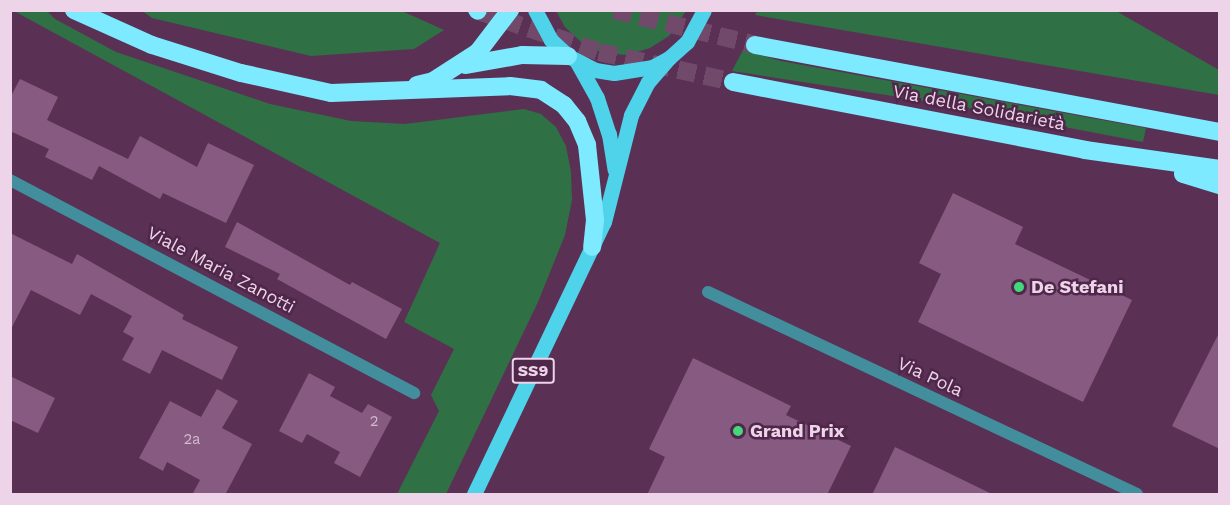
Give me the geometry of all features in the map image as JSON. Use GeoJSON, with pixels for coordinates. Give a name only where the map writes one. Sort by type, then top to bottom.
{"type":"FeatureCollection","features":[{"type":"Feature","properties":{"kind":"highway"},"geometry":{"type":"LineString","coordinates":[[74,10],[152,45],[241,74],[331,93],[510,86],[541,90],[564,105],[577,121],[587,144],[595,210],[592,247]]}},
{"type":"Feature","properties":{"kind":"highway"},"geometry":{"type":"LineString","coordinates":[[395,92],[433,81],[458,67],[496,33],[510,10]]}},
{"type":"Feature","properties":{"kind":"highway","name":"Via della Solidarietà"},"geometry":{"type":"LineString","coordinates":[[755,45],[1220,132]]}},
{"type":"Feature","properties":{"kind":"highway"},"geometry":{"type":"LineString","coordinates":[[458,67],[522,55],[572,59]]}},
{"type":"Feature","properties":{"kind":"highway","name":"Via della Solidarietà"},"geometry":{"type":"LineString","coordinates":[[732,82],[1085,150],[1220,170]]}},
{"type":"Feature","properties":{"kind":"highway"},"geometry":{"type":"LineString","coordinates":[[1106,110],[1220,119]]}},
{"type":"Feature","properties":{"kind":"highway"},"geometry":{"type":"LineString","coordinates":[[1085,150],[1220,185]]}},
{"type":"Feature","properties":{"kind":"main road","name":"SS9"},"geometry":{"type":"LineString","coordinates":[[535,10],[551,40],[572,59],[597,98],[609,134],[615,191]]}},
{"type":"Feature","properties":{"kind":"main road","name":"SS9"},"geometry":{"type":"LineString","coordinates":[[474,495],[592,247],[615,191],[631,115],[648,82],[687,42],[704,10]]}},
{"type":"Feature","properties":{"kind":"main road","name":"SS9"},"geometry":{"type":"LineString","coordinates":[[572,59],[595,70],[624,72],[652,67],[669,58]]}},
{"type":"Feature","properties":{"kind":"street","name":"Viale Maria Zanotti"},"geometry":{"type":"LineString","coordinates":[[10,180],[414,393]]}},
{"type":"Feature","properties":{"kind":"street","name":"Via Pola"},"geometry":{"type":"LineString","coordinates":[[708,292],[1132,493]]}},
{"type":"Feature","properties":{"kind":"green space"},"geometry":{"type":"Polygon","coordinates":[[[758,10],[1116,11],[1219,70],[1219,95],[755,15],[758,10]]]}},
{"type":"Feature","properties":{"kind":"green space"},"geometry":{"type":"Polygon","coordinates":[[[14,11],[47,11],[55,19],[116,52],[270,104],[351,121],[405,124],[524,109],[541,114],[556,127],[566,146],[571,172],[572,200],[565,235],[538,302],[446,494],[397,494],[439,411],[431,395],[454,349],[404,322],[440,243],[14,11]]]}},
{"type":"Feature","properties":{"kind":"green space"},"geometry":{"type":"Polygon","coordinates":[[[142,11],[402,11],[444,30],[414,49],[311,56],[152,18],[142,11]]]}},
{"type":"Feature","properties":{"kind":"green space"},"geometry":{"type":"Polygon","coordinates":[[[556,11],[686,11],[669,36],[650,48],[627,55],[603,53],[582,43],[565,27],[556,11]]]}},
{"type":"Feature","properties":{"kind":"green space"},"geometry":{"type":"Polygon","coordinates":[[[743,50],[781,61],[1146,128],[1143,142],[938,103],[732,71],[743,50]]]}},
{"type":"Feature","properties":{"kind":"building"},"geometry":{"type":"Polygon","coordinates":[[[20,79],[58,97],[47,120],[128,159],[140,136],[197,167],[208,143],[254,165],[226,223],[163,193],[160,199],[99,166],[92,180],[45,157],[49,149],[10,131],[10,98],[20,79]]]}},
{"type":"Feature","properties":{"kind":"building","name":"De Stefani"},"geometry":{"type":"Polygon","coordinates":[[[953,193],[1023,227],[1015,244],[1132,300],[1083,402],[918,322],[941,274],[919,263],[953,193]]]}},
{"type":"Feature","properties":{"kind":"building"},"geometry":{"type":"Polygon","coordinates":[[[237,222],[350,285],[352,282],[402,309],[386,339],[277,279],[280,274],[225,247],[237,222]]]}},
{"type":"Feature","properties":{"kind":"building"},"geometry":{"type":"Polygon","coordinates":[[[10,233],[72,264],[77,254],[184,315],[182,319],[238,347],[222,380],[162,350],[150,374],[122,360],[134,338],[123,332],[132,316],[91,294],[80,315],[31,290],[10,331],[10,233]]]}},
{"type":"Feature","properties":{"kind":"building"},"geometry":{"type":"Polygon","coordinates":[[[1220,331],[1220,449],[1172,426],[1220,331]]]}},
{"type":"Feature","properties":{"kind":"building","name":"Grand Prix"},"geometry":{"type":"Polygon","coordinates":[[[693,358],[791,406],[786,415],[851,446],[827,495],[647,495],[665,457],[649,449],[693,358]]]}},
{"type":"Feature","properties":{"kind":"building"},"geometry":{"type":"Polygon","coordinates":[[[309,373],[335,387],[330,396],[362,413],[368,404],[392,417],[360,477],[334,463],[340,452],[307,434],[302,443],[279,431],[309,373]]]}},
{"type":"Feature","properties":{"kind":"building"},"geometry":{"type":"Polygon","coordinates":[[[10,376],[55,398],[38,433],[10,420],[10,376]]]}},
{"type":"Feature","properties":{"kind":"building"},"geometry":{"type":"Polygon","coordinates":[[[217,389],[238,401],[222,428],[252,444],[225,495],[192,495],[200,480],[167,462],[163,471],[139,458],[170,401],[201,417],[217,389]]]}},
{"type":"Feature","properties":{"kind":"building"},"geometry":{"type":"Polygon","coordinates":[[[895,447],[994,495],[872,495],[895,447]]]}},
{"type":"Feature","properties":{"kind":"tunnel"},"geometry":{"type":"LineString","coordinates":[[614,10],[755,45]]}},
{"type":"Feature","properties":{"kind":"tunnel"},"geometry":{"type":"LineString","coordinates":[[478,11],[599,52],[733,82]]}},
{"type":"Feature","properties":{"kind":"place","name":"De Stefani"},"geometry":{"type":"Point","coordinates":[1019,287]}},
{"type":"Feature","properties":{"kind":"place","name":"Grand Prix"},"geometry":{"type":"Point","coordinates":[738,431]}}]}
